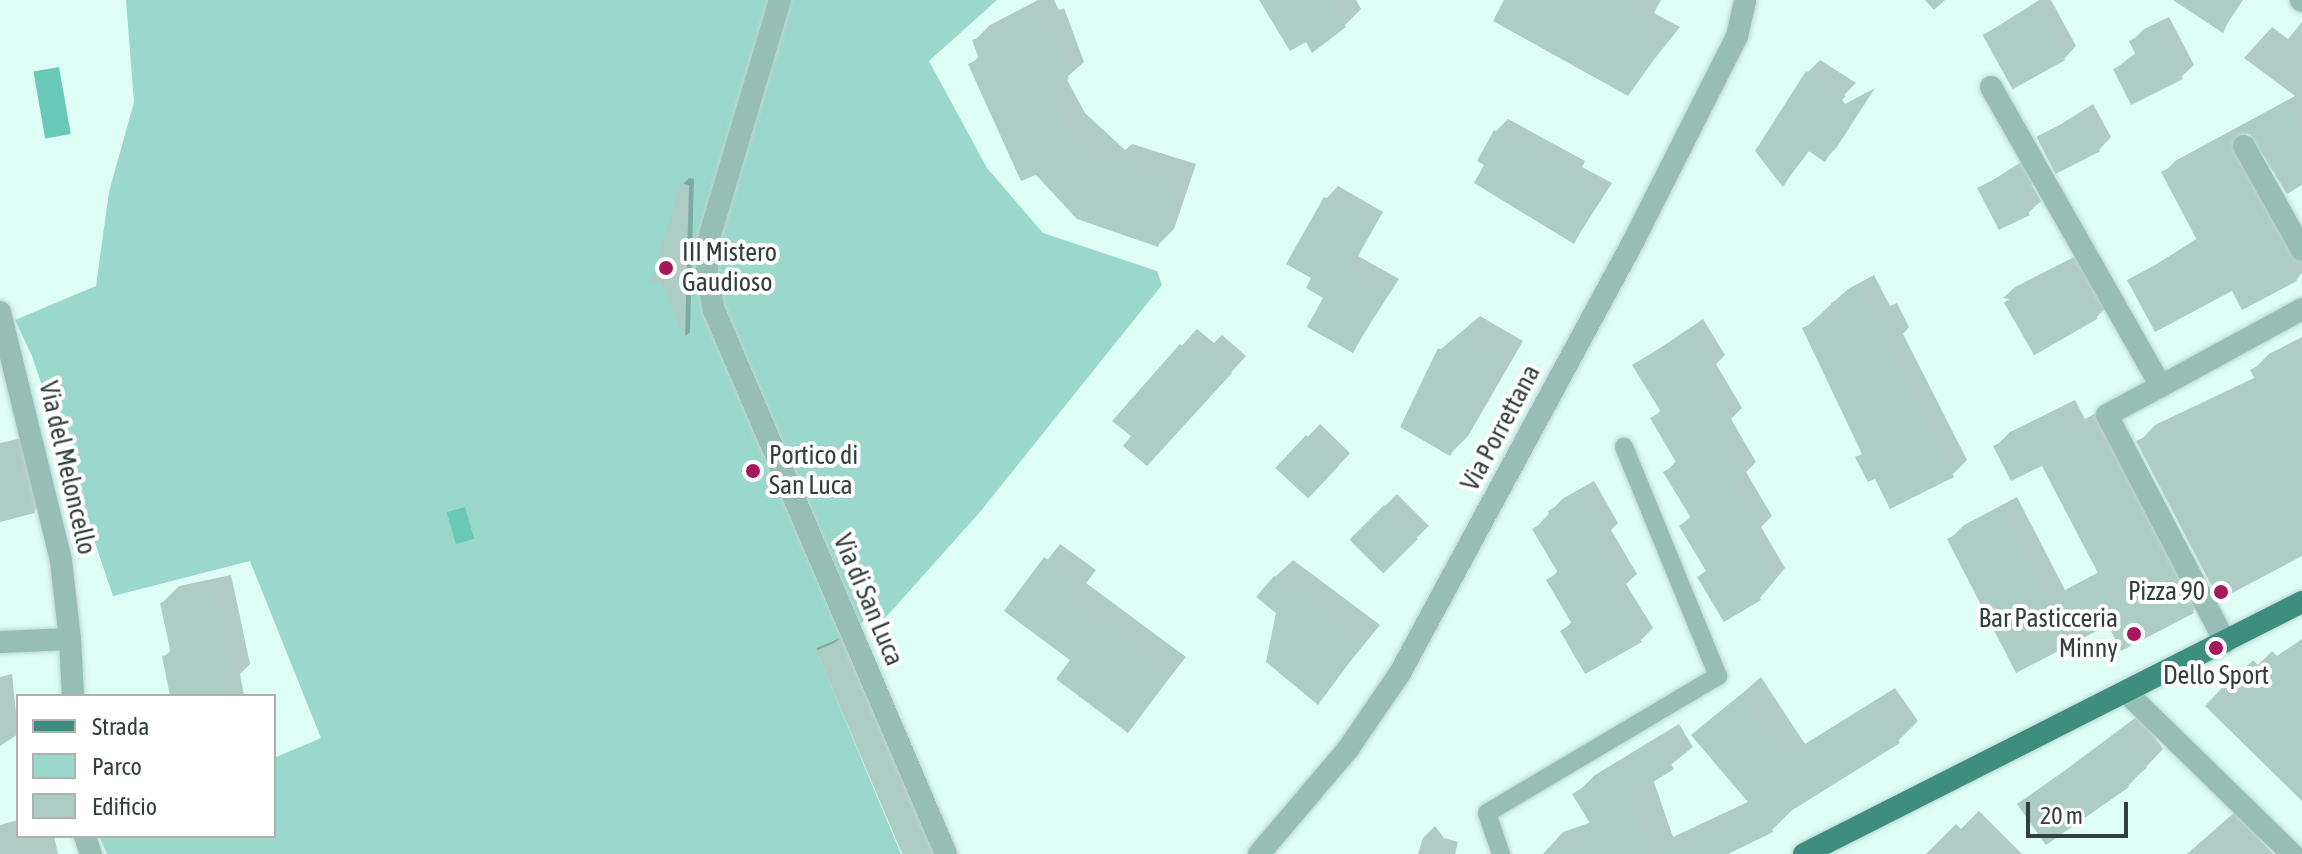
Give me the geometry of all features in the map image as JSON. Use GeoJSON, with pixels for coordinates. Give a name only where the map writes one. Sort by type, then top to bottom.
{"type":"FeatureCollection","features":[{"type":"Feature","properties":{"kind":"main road"},"geometry":{"type":"LineString","coordinates":[[1804,854],[2302,602]]}},
{"type":"Feature","properties":{"kind":"street","name":"Via di San Luca"},"geometry":{"type":"LineString","coordinates":[[780,0],[708,242],[707,272],[714,310],[946,854]]}},
{"type":"Feature","properties":{"kind":"street","name":"Via Porrettana"},"geometry":{"type":"LineString","coordinates":[[1259,854],[1348,749],[1400,673],[1634,240],[1737,36],[1745,0]]}},
{"type":"Feature","properties":{"kind":"street"},"geometry":{"type":"LineString","coordinates":[[1991,87],[2161,386]]}},
{"type":"Feature","properties":{"kind":"street"},"geometry":{"type":"LineString","coordinates":[[2244,146],[2302,250]]}},
{"type":"Feature","properties":{"kind":"street"},"geometry":{"type":"LineString","coordinates":[[2225,642],[2107,415],[2302,309]]}},
{"type":"Feature","properties":{"kind":"street","name":"Via del Meloncello"},"geometry":{"type":"LineString","coordinates":[[0,312],[61,561],[73,694]]}},
{"type":"Feature","properties":{"kind":"street"},"geometry":{"type":"LineString","coordinates":[[0,642],[70,639]]}},
{"type":"Feature","properties":{"kind":"street"},"geometry":{"type":"LineString","coordinates":[[2127,693],[2292,854]]}},
{"type":"Feature","properties":{"kind":"lane"},"geometry":{"type":"LineString","coordinates":[[1501,854],[1487,813],[1718,676],[1624,447]]}},
{"type":"Feature","properties":{"kind":"green space"},"geometry":{"type":"Polygon","coordinates":[[[126,0],[997,0],[929,61],[987,168],[1043,233],[1157,271],[1162,285],[980,512],[878,626],[873,614],[818,655],[901,854],[107,854],[100,838],[276,838],[276,757],[321,738],[250,561],[113,596],[32,356],[15,320],[96,286],[109,192],[134,102],[126,0]]]}},
{"type":"Feature","properties":{"kind":"shaded area"},"geometry":{"type":"Polygon","coordinates":[[[59,67],[71,134],[45,138],[33,72],[59,67]]]}},
{"type":"Feature","properties":{"kind":"shaded area"},"geometry":{"type":"Polygon","coordinates":[[[465,507],[474,539],[456,544],[447,512],[465,507]]]}},
{"type":"Feature","properties":{"kind":"building"},"geometry":{"type":"Polygon","coordinates":[[[1259,0],[1332,0],[1346,27],[1312,53],[1306,42],[1290,51],[1259,0]]]}},
{"type":"Feature","properties":{"kind":"building"},"geometry":{"type":"Polygon","coordinates":[[[1504,0],[1616,0],[1646,17],[1639,30],[1665,44],[1628,96],[1493,21],[1504,0]]]}},
{"type":"Feature","properties":{"kind":"building"},"geometry":{"type":"Polygon","coordinates":[[[2173,0],[2238,0],[2223,33],[2173,0]]]}},
{"type":"Feature","properties":{"kind":"building"},"geometry":{"type":"Polygon","coordinates":[[[2035,6],[2065,60],[2013,89],[1983,35],[2035,6]]]}},
{"type":"Feature","properties":{"kind":"building"},"geometry":{"type":"Polygon","coordinates":[[[1035,9],[1043,25],[1049,23],[1069,79],[1048,89],[1070,129],[1110,166],[1114,158],[1182,180],[1158,247],[1077,219],[1036,175],[1021,181],[968,64],[979,59],[972,40],[1010,26],[1008,20],[1035,9]]]}},
{"type":"Feature","properties":{"kind":"building"},"geometry":{"type":"Polygon","coordinates":[[[2156,27],[2183,79],[2131,105],[2113,69],[2137,57],[2129,41],[2156,27]]]}},
{"type":"Feature","properties":{"kind":"building"},"geometry":{"type":"Polygon","coordinates":[[[1806,71],[1846,96],[1830,112],[1832,115],[1867,96],[1825,162],[1807,150],[1783,187],[1755,151],[1806,71]]]}},
{"type":"Feature","properties":{"kind":"building"},"geometry":{"type":"Polygon","coordinates":[[[2286,104],[2302,132],[2302,185],[2287,194],[2250,134],[2237,134],[2230,147],[2297,281],[2242,310],[2232,291],[2155,332],[2127,280],[2198,242],[2161,172],[2286,104]]]}},
{"type":"Feature","properties":{"kind":"building"},"geometry":{"type":"Polygon","coordinates":[[[2081,114],[2100,151],[2056,174],[2036,137],[2081,114]]]}},
{"type":"Feature","properties":{"kind":"building"},"geometry":{"type":"Polygon","coordinates":[[[1494,130],[1574,174],[1571,180],[1601,196],[1574,244],[1474,183],[1484,165],[1477,161],[1494,130]]]}},
{"type":"Feature","properties":{"kind":"building"},"geometry":{"type":"Polygon","coordinates":[[[2020,166],[2032,188],[2019,195],[2030,215],[1999,230],[1977,188],[2020,166]]]}},
{"type":"Feature","properties":{"kind":"building"},"geometry":{"type":"Polygon","coordinates":[[[681,183],[689,185],[685,340],[661,282],[650,284],[681,183]]]}},
{"type":"Feature","properties":{"kind":"building"},"geometry":{"type":"Polygon","coordinates":[[[1324,197],[1372,225],[1347,269],[1388,292],[1353,353],[1307,327],[1323,298],[1306,288],[1311,278],[1286,264],[1324,197]]]}},
{"type":"Feature","properties":{"kind":"building"},"geometry":{"type":"Polygon","coordinates":[[[2067,266],[2098,319],[2034,355],[2004,302],[2067,266]]]}},
{"type":"Feature","properties":{"kind":"building"},"geometry":{"type":"Polygon","coordinates":[[[1859,289],[1875,320],[1882,317],[1895,344],[1888,348],[1954,477],[1890,509],[1875,479],[1868,482],[1855,457],[1862,454],[1802,328],[1835,312],[1831,303],[1859,289]]]}},
{"type":"Feature","properties":{"kind":"building"},"geometry":{"type":"Polygon","coordinates":[[[1690,330],[1714,369],[1704,375],[1731,422],[1718,430],[1745,476],[1733,483],[1761,530],[1748,538],[1774,582],[1757,593],[1761,600],[1724,622],[1697,577],[1706,571],[1679,526],[1691,518],[1663,472],[1677,464],[1650,418],[1661,412],[1632,365],[1690,330]]]}},
{"type":"Feature","properties":{"kind":"building"},"geometry":{"type":"Polygon","coordinates":[[[1461,333],[1506,359],[1450,456],[1400,427],[1438,348],[1448,354],[1461,333]]]}},
{"type":"Feature","properties":{"kind":"building"},"geometry":{"type":"Polygon","coordinates":[[[2302,343],[2302,556],[2219,600],[2136,441],[2257,383],[2250,370],[2302,343]]]}},
{"type":"Feature","properties":{"kind":"building"},"geometry":{"type":"Polygon","coordinates":[[[1180,344],[1197,358],[1204,350],[1232,373],[1147,466],[1123,446],[1131,436],[1112,421],[1180,344]]]}},
{"type":"Feature","properties":{"kind":"building"},"geometry":{"type":"Polygon","coordinates":[[[2059,414],[2069,432],[2087,423],[2104,457],[2111,453],[2194,613],[2121,651],[2108,625],[2016,673],[1947,539],[2001,511],[2049,604],[2100,577],[2042,466],[2011,481],[1993,446],[2059,414]]]}},
{"type":"Feature","properties":{"kind":"building"},"geometry":{"type":"Polygon","coordinates":[[[1306,435],[1339,466],[1308,499],[1275,468],[1306,435]]]}},
{"type":"Feature","properties":{"kind":"building"},"geometry":{"type":"Polygon","coordinates":[[[19,447],[35,513],[0,522],[0,451],[19,447]]]}},
{"type":"Feature","properties":{"kind":"building"},"geometry":{"type":"Polygon","coordinates":[[[1581,492],[1607,537],[1598,541],[1626,588],[1613,594],[1642,642],[1585,674],[1560,631],[1572,624],[1546,580],[1558,573],[1532,529],[1551,518],[1548,511],[1581,492]]]}},
{"type":"Feature","properties":{"kind":"building"},"geometry":{"type":"Polygon","coordinates":[[[1384,505],[1418,539],[1383,574],[1349,540],[1384,505]]]}},
{"type":"Feature","properties":{"kind":"building"},"geometry":{"type":"Polygon","coordinates":[[[1044,557],[1083,585],[1073,599],[1173,673],[1128,733],[1056,679],[1070,660],[1004,611],[1044,557]]]}},
{"type":"Feature","properties":{"kind":"building"},"geometry":{"type":"Polygon","coordinates":[[[1274,576],[1363,644],[1318,705],[1266,662],[1276,613],[1256,597],[1274,576]]]}},
{"type":"Feature","properties":{"kind":"building"},"geometry":{"type":"Polygon","coordinates":[[[214,591],[234,683],[222,685],[224,694],[170,694],[162,656],[171,654],[160,603],[214,591]]]}},
{"type":"Feature","properties":{"kind":"building"},"geometry":{"type":"Polygon","coordinates":[[[2302,640],[2302,801],[2205,706],[2233,676],[2239,682],[2253,667],[2258,673],[2273,658],[2279,663],[2302,640]]]}},
{"type":"Feature","properties":{"kind":"building"},"geometry":{"type":"Polygon","coordinates":[[[839,641],[929,854],[902,854],[816,651],[839,641]]]}},
{"type":"Feature","properties":{"kind":"building"},"geometry":{"type":"Polygon","coordinates":[[[1740,695],[1784,763],[1875,706],[1900,743],[1770,824],[1773,832],[1728,854],[1657,854],[1753,808],[1691,735],[1740,695]]]}},
{"type":"Feature","properties":{"kind":"building"},"geometry":{"type":"Polygon","coordinates":[[[2121,732],[2147,768],[2126,783],[2129,787],[2046,845],[2017,804],[2121,732]]]}},
{"type":"Feature","properties":{"kind":"building"},"geometry":{"type":"Polygon","coordinates":[[[1658,742],[1674,769],[1632,795],[1652,854],[1548,854],[1547,849],[1596,833],[1572,794],[1658,742]]]}},
{"type":"Feature","properties":{"kind":"place","name":"III Mistero Gaudioso"},"geometry":{"type":"Point","coordinates":[666,268]}},
{"type":"Feature","properties":{"kind":"place","name":"Portico di San Luca"},"geometry":{"type":"Point","coordinates":[753,471]}},
{"type":"Feature","properties":{"kind":"place","name":"Pizza 90"},"geometry":{"type":"Point","coordinates":[2221,592]}},
{"type":"Feature","properties":{"kind":"place","name":"Bar Pasticceria Minny"},"geometry":{"type":"Point","coordinates":[2134,634]}},
{"type":"Feature","properties":{"kind":"place","name":"Dello Sport"},"geometry":{"type":"Point","coordinates":[2216,648]}}]}
